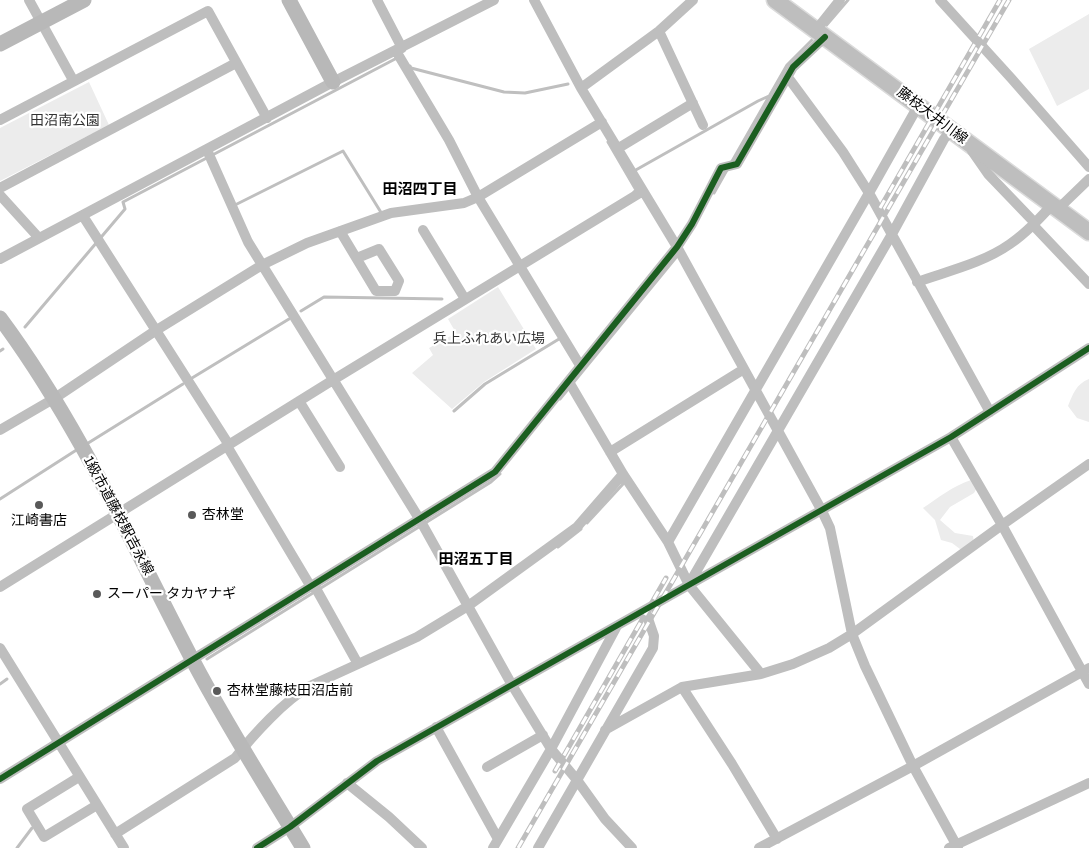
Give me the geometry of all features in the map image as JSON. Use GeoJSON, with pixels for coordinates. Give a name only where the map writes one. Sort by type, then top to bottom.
{"type":"FeatureCollection","features":[{"type":"Feature","properties":{"kind":"main road","name":"藤枝大井川線"},"geometry":{"type":"LineString","coordinates":[[775,0],[1089,232]]}},
{"type":"Feature","properties":{"kind":"street"},"geometry":{"type":"LineString","coordinates":[[29,0],[73,80]]}},
{"type":"Feature","properties":{"kind":"street"},"geometry":{"type":"LineString","coordinates":[[0,44],[84,0]]}},
{"type":"Feature","properties":{"kind":"street"},"geometry":{"type":"LineString","coordinates":[[289,0],[333,82]]}},
{"type":"Feature","properties":{"kind":"street"},"geometry":{"type":"LineString","coordinates":[[377,0],[399,53],[449,140],[478,197],[581,367]]}},
{"type":"Feature","properties":{"kind":"street"},"geometry":{"type":"LineString","coordinates":[[0,259],[82,216],[209,155],[268,118],[333,82],[399,53],[494,0]]}},
{"type":"Feature","properties":{"kind":"street"},"geometry":{"type":"LineString","coordinates":[[534,0],[617,149],[680,250],[822,510],[830,528],[852,634],[865,666],[913,766],[955,847],[1089,783]]}},
{"type":"Feature","properties":{"kind":"street"},"geometry":{"type":"LineString","coordinates":[[582,88],[658,31],[693,0]]}},
{"type":"Feature","properties":{"kind":"street"},"geometry":{"type":"LineString","coordinates":[[0,779],[193,660],[422,525],[495,472],[680,250],[722,168],[737,164],[787,76],[820,33],[840,0]]}},
{"type":"Feature","properties":{"kind":"street"},"geometry":{"type":"LineString","coordinates":[[940,0],[1089,167]]}},
{"type":"Feature","properties":{"kind":"street"},"geometry":{"type":"LineString","coordinates":[[0,120],[73,80],[208,11],[268,118]]}},
{"type":"Feature","properties":{"kind":"street"},"geometry":{"type":"LineString","coordinates":[[658,31],[703,125]]}},
{"type":"Feature","properties":{"kind":"street"},"geometry":{"type":"LineString","coordinates":[[0,188],[236,63]]}},
{"type":"Feature","properties":{"kind":"street"},"geometry":{"type":"LineString","coordinates":[[787,76],[843,152],[868,193],[990,412]]}},
{"type":"Feature","properties":{"kind":"street"},"geometry":{"type":"LineString","coordinates":[[617,149],[693,103]]}},
{"type":"Feature","properties":{"kind":"street"},"geometry":{"type":"LineString","coordinates":[[668,542],[918,106]]}},
{"type":"Feature","properties":{"kind":"street"},"geometry":{"type":"LineString","coordinates":[[0,430],[55,398],[155,331],[262,265],[307,243],[391,213],[464,203],[478,197],[602,122]]}},
{"type":"Feature","properties":{"kind":"street"},"geometry":{"type":"LineString","coordinates":[[689,585],[892,234],[944,139],[957,135],[988,174],[1089,284]]}},
{"type":"Feature","properties":{"kind":"street"},"geometry":{"type":"LineString","coordinates":[[209,155],[248,242],[422,525],[512,685],[551,749],[578,780],[605,819],[632,848]]}},
{"type":"Feature","properties":{"kind":"street"},"geometry":{"type":"LineString","coordinates":[[917,282],[987,257],[1010,244],[1089,179]]}},
{"type":"Feature","properties":{"kind":"street"},"geometry":{"type":"LineString","coordinates":[[0,586],[332,380],[643,191]]}},
{"type":"Feature","properties":{"kind":"street"},"geometry":{"type":"LineString","coordinates":[[0,195],[39,238]]}},
{"type":"Feature","properties":{"kind":"street"},"geometry":{"type":"LineString","coordinates":[[82,216],[228,445],[358,664]]}},
{"type":"Feature","properties":{"kind":"street"},"geometry":{"type":"LineString","coordinates":[[423,230],[465,299]]}},
{"type":"Feature","properties":{"kind":"street"},"geometry":{"type":"LineString","coordinates":[[340,231],[356,258],[376,291],[395,291],[399,281],[378,248],[356,258]]}},
{"type":"Feature","properties":{"kind":"street","name":"1級市道藤枝駅吉永線"},"geometry":{"type":"LineString","coordinates":[[0,318],[55,398],[242,750],[303,848]]}},
{"type":"Feature","properties":{"kind":"street"},"geometry":{"type":"LineString","coordinates":[[257,848],[290,827],[377,761],[951,437],[1089,348]]}},
{"type":"Feature","properties":{"kind":"street"},"geometry":{"type":"LineString","coordinates":[[610,452],[744,369]]}},
{"type":"Feature","properties":{"kind":"street"},"geometry":{"type":"LineString","coordinates":[[569,382],[623,474],[668,542],[689,585],[761,674]]}},
{"type":"Feature","properties":{"kind":"street"},"geometry":{"type":"LineString","coordinates":[[298,401],[340,467]]}},
{"type":"Feature","properties":{"kind":"street"},"geometry":{"type":"LineString","coordinates":[[951,437],[1086,670],[1089,684]]}},
{"type":"Feature","properties":{"kind":"street"},"geometry":{"type":"LineString","coordinates":[[605,730],[682,687],[761,674],[793,664],[830,648],[1089,464]]}},
{"type":"Feature","properties":{"kind":"street"},"geometry":{"type":"LineString","coordinates":[[115,834],[236,758],[295,694],[416,638],[468,606],[578,527],[623,474]]}},
{"type":"Feature","properties":{"kind":"street"},"geometry":{"type":"LineString","coordinates":[[538,848],[653,648],[654,636],[645,610]]}},
{"type":"Feature","properties":{"kind":"street"},"geometry":{"type":"LineString","coordinates":[[496,844],[551,749],[618,625]]}},
{"type":"Feature","properties":{"kind":"street"},"geometry":{"type":"LineString","coordinates":[[0,648],[124,848]]}},
{"type":"Feature","properties":{"kind":"street"},"geometry":{"type":"LineString","coordinates":[[760,848],[1086,670]]}},
{"type":"Feature","properties":{"kind":"street"},"geometry":{"type":"LineString","coordinates":[[682,687],[732,764],[777,839]]}},
{"type":"Feature","properties":{"kind":"street"},"geometry":{"type":"LineString","coordinates":[[436,727],[496,844]]}},
{"type":"Feature","properties":{"kind":"street"},"geometry":{"type":"LineString","coordinates":[[487,767],[543,735]]}},
{"type":"Feature","properties":{"kind":"street"},"geometry":{"type":"LineString","coordinates":[[79,777],[27,809],[44,837],[97,805]]}},
{"type":"Feature","properties":{"kind":"street"},"geometry":{"type":"LineString","coordinates":[[347,783],[389,817],[417,847]]}},
{"type":"Feature","properties":{"kind":"green space"},"geometry":{"type":"Polygon","coordinates":[[[1089,14],[1089,89],[1057,106],[1029,49],[1089,14]]]}},
{"type":"Feature","properties":{"kind":"green space","name":"田沼南公園"},"geometry":{"type":"Polygon","coordinates":[[[89,82],[109,125],[0,181],[0,128],[89,82]]]}},
{"type":"Feature","properties":{"kind":"green space","name":"兵上ふれあい広場"},"geometry":{"type":"Polygon","coordinates":[[[498,287],[536,349],[484,382],[452,409],[412,373],[433,355],[429,348],[456,333],[448,319],[498,287]]]}},
{"type":"Feature","properties":{"kind":"green space"},"geometry":{"type":"Polygon","coordinates":[[[1089,379],[1089,422],[1077,418],[1068,406],[1078,387],[1089,379]]]}},
{"type":"Feature","properties":{"kind":"green space"},"geometry":{"type":"Polygon","coordinates":[[[971,480],[978,486],[974,493],[950,507],[940,520],[955,533],[973,536],[974,543],[960,549],[952,543],[941,540],[935,520],[923,508],[952,489],[971,480]]]}},
{"type":"Feature","properties":{"kind":"waterway"},"geometry":{"type":"LineString","coordinates":[[824,28],[848,0]]}},
{"type":"Feature","properties":{"kind":"waterway"},"geometry":{"type":"LineString","coordinates":[[731,163],[787,65],[816,36]]}},
{"type":"Feature","properties":{"kind":"waterway"},"geometry":{"type":"LineString","coordinates":[[25,327],[125,209],[123,202],[397,58]]}},
{"type":"Feature","properties":{"kind":"waterway"},"geometry":{"type":"LineString","coordinates":[[410,66],[411,68],[504,92],[525,93],[568,84]]}},
{"type":"Feature","properties":{"kind":"waterway"},"geometry":{"type":"LineString","coordinates":[[634,171],[769,96]]}},
{"type":"Feature","properties":{"kind":"waterway"},"geometry":{"type":"LineString","coordinates":[[608,142],[636,190],[634,192]]}},
{"type":"Feature","properties":{"kind":"waterway"},"geometry":{"type":"LineString","coordinates":[[235,205],[343,151],[382,214]]}},
{"type":"Feature","properties":{"kind":"waterway"},"geometry":{"type":"LineString","coordinates":[[714,193],[727,170]]}},
{"type":"Feature","properties":{"kind":"waterway"},"geometry":{"type":"LineString","coordinates":[[573,383],[678,255]]}},
{"type":"Feature","properties":{"kind":"waterway"},"geometry":{"type":"LineString","coordinates":[[301,311],[324,297],[442,299]]}},
{"type":"Feature","properties":{"kind":"waterway"},"geometry":{"type":"LineString","coordinates":[[192,378],[289,319]]}},
{"type":"Feature","properties":{"kind":"waterway"},"geometry":{"type":"LineString","coordinates":[[454,411],[485,384],[559,339]]}},
{"type":"Feature","properties":{"kind":"waterway"},"geometry":{"type":"LineString","coordinates":[[85,445],[183,384]]}},
{"type":"Feature","properties":{"kind":"waterway"},"geometry":{"type":"LineString","coordinates":[[560,399],[569,388]]}},
{"type":"Feature","properties":{"kind":"waterway"},"geometry":{"type":"LineString","coordinates":[[0,499],[78,449]]}},
{"type":"Feature","properties":{"kind":"waterway"},"geometry":{"type":"LineString","coordinates":[[207,659],[491,482],[500,474]]}},
{"type":"Feature","properties":{"kind":"waterway"},"geometry":{"type":"LineString","coordinates":[[587,523],[623,484],[621,481]]}},
{"type":"Feature","properties":{"kind":"waterway"},"geometry":{"type":"LineString","coordinates":[[558,547],[581,529]]}},
{"type":"Feature","properties":{"kind":"waterway"},"geometry":{"type":"LineString","coordinates":[[0,684],[7,679]]}},
{"type":"Feature","properties":{"kind":"waterway"},"geometry":{"type":"LineString","coordinates":[[17,848],[32,828]]}},
{"type":"Feature","properties":{"kind":"railway"},"geometry":{"type":"LineString","coordinates":[[880,208],[1000,0]]}},
{"type":"Feature","properties":{"kind":"railway"},"geometry":{"type":"LineString","coordinates":[[518,848],[1009,0]]}},
{"type":"Feature","properties":{"kind":"railway"},"geometry":{"type":"LineString","coordinates":[[555,771],[666,578]]}},
{"type":"Feature","properties":{"kind":"cycle path"},"geometry":{"type":"LineString","coordinates":[[0,779],[495,472],[677,247],[692,224],[721,168],[737,164],[793,67],[825,37]]}},
{"type":"Feature","properties":{"kind":"cycle path"},"geometry":{"type":"LineString","coordinates":[[257,848],[290,827],[377,761],[951,437],[1089,348]]}},
{"type":"Feature","properties":{"kind":"place","name":"江崎書店"},"geometry":{"type":"Point","coordinates":[39,505]}},
{"type":"Feature","properties":{"kind":"place","name":"杏林堂"},"geometry":{"type":"Point","coordinates":[192,515]}},
{"type":"Feature","properties":{"kind":"place","name":"スーパー タカヤナギ"},"geometry":{"type":"Point","coordinates":[97,594]}},
{"type":"Feature","properties":{"kind":"place","name":"杏林堂藤枝田沼店前"},"geometry":{"type":"Point","coordinates":[217,691]}},
{"type":"Feature","properties":{"kind":"district","name":"田沼四丁目"},"geometry":{"type":"Point","coordinates":[420,190]}},
{"type":"Feature","properties":{"kind":"district","name":"田沼五丁目"},"geometry":{"type":"Point","coordinates":[476,560]}}]}
